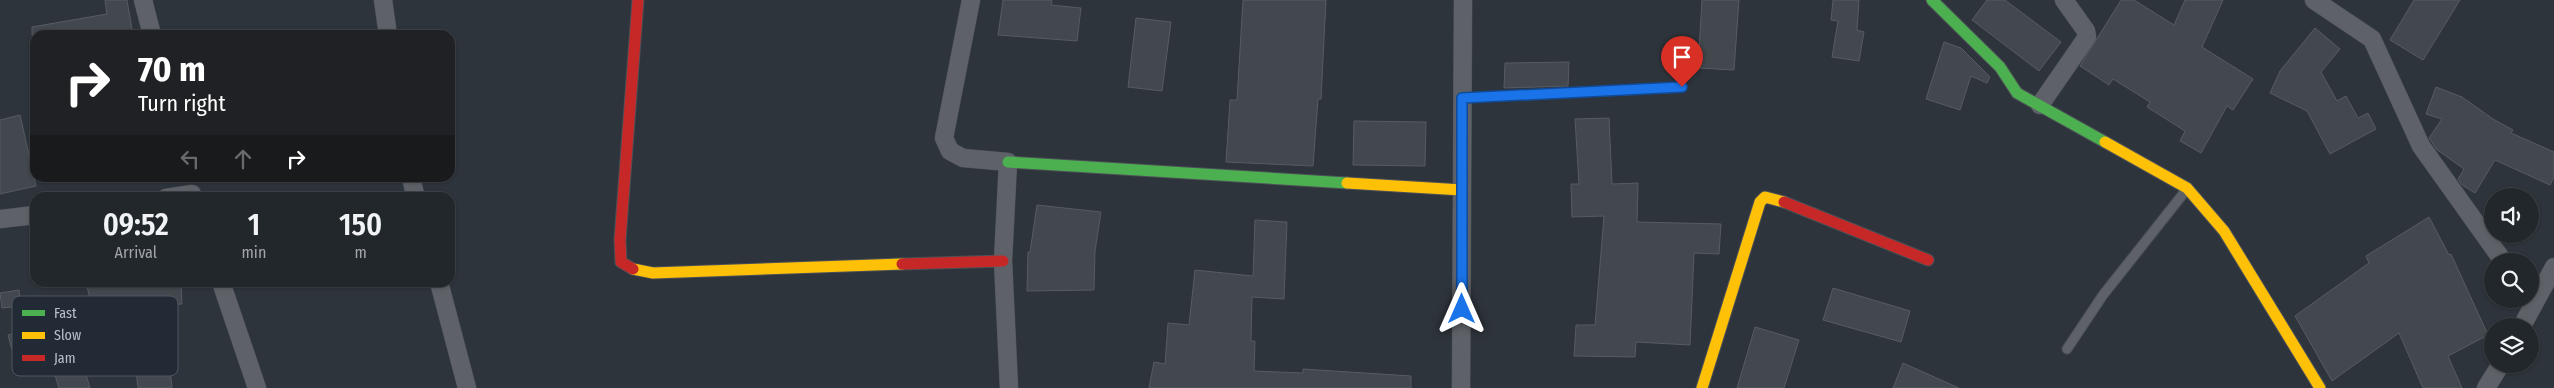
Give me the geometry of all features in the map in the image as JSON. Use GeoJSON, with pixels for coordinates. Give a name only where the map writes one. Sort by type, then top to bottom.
{"type":"FeatureCollection","features":[{"type":"Feature","properties":{"kind":"street"},"geometry":{"type":"LineString","coordinates":[[143,0],[151,30]]}},
{"type":"Feature","properties":{"kind":"street"},"geometry":{"type":"LineString","coordinates":[[383,0],[387,30]]}},
{"type":"Feature","properties":{"kind":"street"},"geometry":{"type":"LineString","coordinates":[[638,0],[620,240],[621,262],[637,271],[653,273],[1003,261]]}},
{"type":"Feature","properties":{"kind":"street"},"geometry":{"type":"LineString","coordinates":[[971,0],[944,138],[950,151],[963,158],[1462,190]]}},
{"type":"Feature","properties":{"kind":"street"},"geometry":{"type":"LineString","coordinates":[[1461,388],[1463,0]]}},
{"type":"Feature","properties":{"kind":"street"},"geometry":{"type":"LineString","coordinates":[[1932,0],[2000,67],[2017,93],[2187,188],[2224,231],[2320,388]]}},
{"type":"Feature","properties":{"kind":"street"},"geometry":{"type":"LineString","coordinates":[[2040,105],[2087,38],[2086,31],[2064,0]]}},
{"type":"Feature","properties":{"kind":"street"},"geometry":{"type":"LineString","coordinates":[[2314,0],[2372,39],[2422,146],[2496,253]]}},
{"type":"Feature","properties":{"kind":"street"},"geometry":{"type":"LineString","coordinates":[[1008,162],[1003,261],[1009,388]]}},
{"type":"Feature","properties":{"kind":"street"},"geometry":{"type":"LineString","coordinates":[[1702,388],[1760,202],[1765,197],[1774,198],[1928,260]]}},
{"type":"Feature","properties":{"kind":"street"},"geometry":{"type":"LineString","coordinates":[[0,219],[30,215]]}},
{"type":"Feature","properties":{"kind":"street"},"geometry":{"type":"LineString","coordinates":[[2539,290],[2554,267]]}},
{"type":"Feature","properties":{"kind":"street"},"geometry":{"type":"LineString","coordinates":[[223,287],[257,388]]}},
{"type":"Feature","properties":{"kind":"street"},"geometry":{"type":"LineString","coordinates":[[440,287],[467,388]]}},
{"type":"Feature","properties":{"kind":"street"},"geometry":{"type":"LineString","coordinates":[[2486,388],[2495,373]]}},
{"type":"Feature","properties":{"kind":"lane"},"geometry":{"type":"LineString","coordinates":[[1462,98],[1682,87]]}},
{"type":"Feature","properties":{"kind":"lane"},"geometry":{"type":"LineString","coordinates":[[2067,349],[2103,295],[2187,188]]}},
{"type":"Feature","properties":{"kind":"building"},"geometry":{"type":"Polygon","coordinates":[[[105,0],[127,0],[132,30],[32,30],[32,27],[107,14],[105,0]]]}},
{"type":"Feature","properties":{"kind":"building"},"geometry":{"type":"Polygon","coordinates":[[[1003,0],[1052,0],[1051,5],[1081,8],[1077,41],[998,35],[1003,0]]]}},
{"type":"Feature","properties":{"kind":"building"},"geometry":{"type":"Polygon","coordinates":[[[1243,0],[1326,0],[1321,99],[1318,99],[1313,166],[1226,162],[1230,100],[1237,100],[1243,0]]]}},
{"type":"Feature","properties":{"kind":"building"},"geometry":{"type":"Polygon","coordinates":[[[1702,0],[1739,0],[1734,70],[1698,68],[1702,0]]]}},
{"type":"Feature","properties":{"kind":"building"},"geometry":{"type":"Polygon","coordinates":[[[1833,0],[1859,0],[1857,30],[1864,32],[1859,61],[1832,57],[1838,21],[1831,20],[1833,0]]]}},
{"type":"Feature","properties":{"kind":"building"},"geometry":{"type":"Polygon","coordinates":[[[1987,0],[2005,0],[2061,42],[2039,71],[1972,20],[1987,0]]]}},
{"type":"Feature","properties":{"kind":"building"},"geometry":{"type":"Polygon","coordinates":[[[2121,0],[2134,0],[2174,25],[2185,0],[2223,0],[2202,47],[2253,79],[2233,110],[2227,106],[2201,153],[2180,141],[2185,131],[2147,107],[2150,102],[2113,79],[2109,85],[2080,66],[2121,0]]]}},
{"type":"Feature","properties":{"kind":"building"},"geometry":{"type":"Polygon","coordinates":[[[2414,0],[2460,0],[2423,60],[2390,40],[2414,0]]]}},
{"type":"Feature","properties":{"kind":"building"},"geometry":{"type":"Polygon","coordinates":[[[1136,18],[1171,22],[1162,91],[1128,87],[1136,18]]]}},
{"type":"Feature","properties":{"kind":"building"},"geometry":{"type":"Polygon","coordinates":[[[2315,28],[2340,49],[2321,72],[2337,101],[2346,96],[2358,118],[2368,113],[2376,129],[2330,154],[2307,111],[2270,93],[2280,71],[2315,28]]]}},
{"type":"Feature","properties":{"kind":"building"},"geometry":{"type":"Polygon","coordinates":[[[1944,42],[1961,48],[1990,77],[1987,83],[1971,76],[1960,110],[1926,99],[1944,42]]]}},
{"type":"Feature","properties":{"kind":"building"},"geometry":{"type":"Polygon","coordinates":[[[1569,62],[1568,86],[1504,88],[1505,63],[1569,62]]]}},
{"type":"Feature","properties":{"kind":"building"},"geometry":{"type":"Polygon","coordinates":[[[2436,87],[2462,97],[2493,119],[2513,130],[2511,133],[2554,152],[2554,177],[2550,185],[2495,160],[2475,193],[2462,185],[2458,179],[2464,169],[2436,149],[2429,138],[2442,119],[2426,114],[2436,87]]]}},
{"type":"Feature","properties":{"kind":"building"},"geometry":{"type":"Polygon","coordinates":[[[20,115],[30,159],[30,182],[35,182],[36,186],[0,194],[0,120],[20,115]]]}},
{"type":"Feature","properties":{"kind":"building"},"geometry":{"type":"Polygon","coordinates":[[[1609,118],[1612,184],[1638,183],[1637,222],[1721,224],[1719,254],[1694,253],[1690,345],[1636,342],[1635,357],[1574,356],[1576,325],[1595,325],[1604,216],[1572,217],[1571,184],[1579,184],[1575,119],[1609,118]]]}},
{"type":"Feature","properties":{"kind":"building"},"geometry":{"type":"Polygon","coordinates":[[[1354,121],[1426,122],[1425,166],[1353,165],[1354,121]]]}},
{"type":"Feature","properties":{"kind":"building"},"geometry":{"type":"Polygon","coordinates":[[[1037,205],[1101,212],[1095,251],[1094,290],[1027,291],[1028,252],[1030,252],[1037,205]]]}},
{"type":"Feature","properties":{"kind":"building"},"geometry":{"type":"Polygon","coordinates":[[[2429,217],[2449,255],[2451,254],[2484,326],[2484,337],[2448,356],[2462,388],[2423,388],[2399,333],[2332,381],[2295,316],[2369,263],[2366,256],[2429,217]]]}},
{"type":"Feature","properties":{"kind":"building"},"geometry":{"type":"Polygon","coordinates":[[[1255,220],[1287,222],[1284,299],[1252,297],[1251,341],[1255,341],[1254,371],[1303,373],[1303,369],[1411,376],[1411,388],[1149,388],[1154,362],[1165,364],[1168,323],[1189,325],[1195,270],[1253,276],[1255,220]]]}},
{"type":"Feature","properties":{"kind":"building"},"geometry":{"type":"Polygon","coordinates":[[[87,287],[181,287],[182,304],[178,304],[178,296],[89,296],[87,287]]]}},
{"type":"Feature","properties":{"kind":"building"},"geometry":{"type":"Polygon","coordinates":[[[1833,288],[1910,311],[1901,342],[1823,320],[1833,288]]]}},
{"type":"Feature","properties":{"kind":"building"},"geometry":{"type":"Polygon","coordinates":[[[19,290],[20,296],[12,296],[12,307],[2,308],[0,293],[19,290]]]}},
{"type":"Feature","properties":{"kind":"building"},"geometry":{"type":"Polygon","coordinates":[[[1755,327],[1799,340],[1784,388],[1737,388],[1755,327]]]}},
{"type":"Feature","properties":{"kind":"building"},"geometry":{"type":"Polygon","coordinates":[[[12,334],[12,350],[8,335],[12,334]]]}},
{"type":"Feature","properties":{"kind":"building"},"geometry":{"type":"Polygon","coordinates":[[[1903,363],[1959,388],[1893,388],[1903,363]]]}},
{"type":"Feature","properties":{"kind":"building"},"geometry":{"type":"Polygon","coordinates":[[[55,376],[86,376],[90,388],[59,388],[55,376]]]}},
{"type":"Feature","properties":{"kind":"building"},"geometry":{"type":"Polygon","coordinates":[[[137,376],[171,376],[172,388],[138,388],[137,376]]]}},
{"type":"Feature","properties":{"kind":"traffic: fast"},"geometry":{"type":"LineString","coordinates":[[1932,0],[2000,67],[2017,93],[2105,142]]}},
{"type":"Feature","properties":{"kind":"traffic: fast"},"geometry":{"type":"LineString","coordinates":[[1008,162],[1347,183]]}},
{"type":"Feature","properties":{"kind":"traffic: slow"},"geometry":{"type":"LineString","coordinates":[[2105,142],[2187,188],[2224,231],[2320,388]]}},
{"type":"Feature","properties":{"kind":"traffic: slow"},"geometry":{"type":"LineString","coordinates":[[1347,183],[1462,190]]}},
{"type":"Feature","properties":{"kind":"traffic: slow"},"geometry":{"type":"LineString","coordinates":[[1702,388],[1760,202],[1765,197],[1784,202]]}},
{"type":"Feature","properties":{"kind":"traffic: slow"},"geometry":{"type":"LineString","coordinates":[[633,269],[653,273],[902,264]]}},
{"type":"Feature","properties":{"kind":"traffic: jam"},"geometry":{"type":"LineString","coordinates":[[633,269],[621,262],[620,240],[638,0]]}},
{"type":"Feature","properties":{"kind":"traffic: jam"},"geometry":{"type":"LineString","coordinates":[[1784,202],[1928,260]]}},
{"type":"Feature","properties":{"kind":"traffic: jam"},"geometry":{"type":"LineString","coordinates":[[902,264],[1003,261]]}},
{"type":"Feature","properties":{"kind":"route"},"geometry":{"type":"LineString","coordinates":[[1462,309],[1462,98],[1682,87]]}}]}
